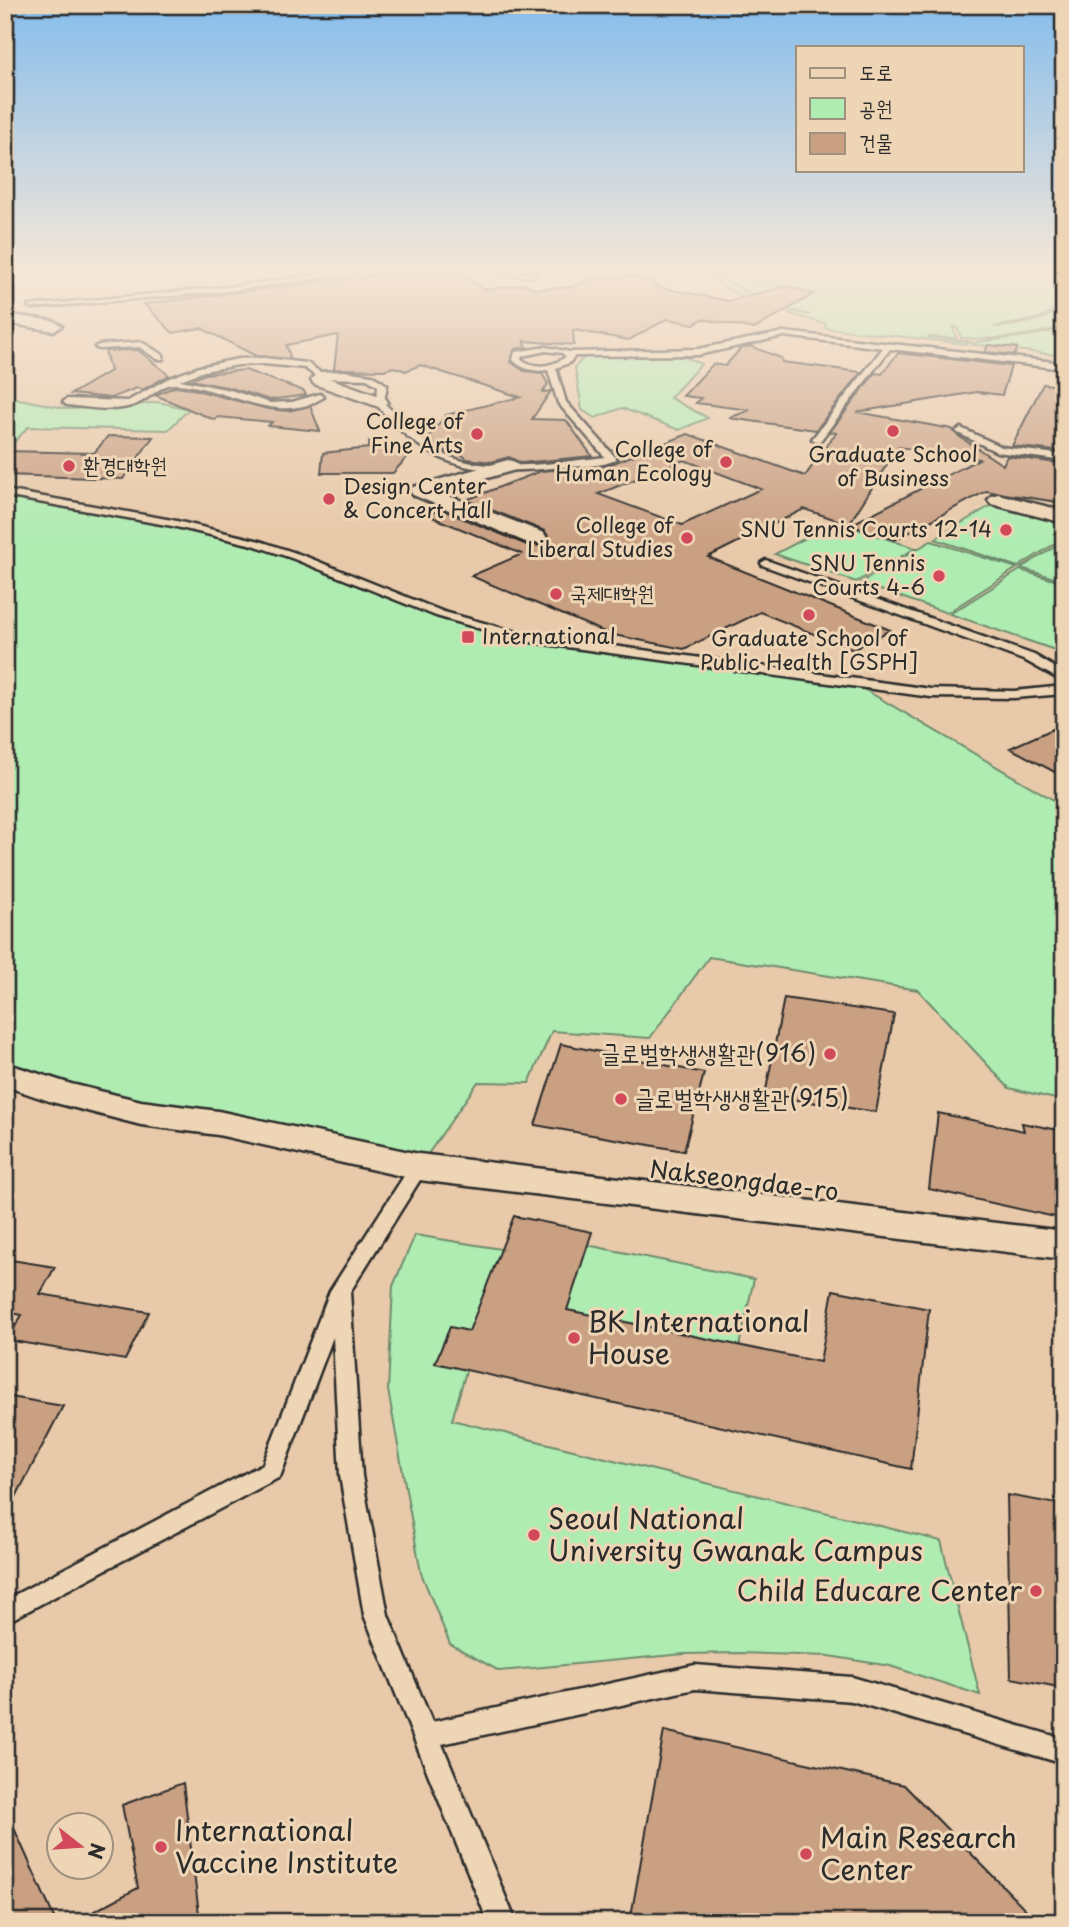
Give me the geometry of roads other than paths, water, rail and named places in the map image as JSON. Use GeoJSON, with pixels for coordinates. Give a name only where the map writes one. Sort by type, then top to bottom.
{"type":"FeatureCollection","features":[{"type":"Feature","properties":{"kind":"street"},"geometry":{"type":"LineString","coordinates":[[320,389],[350,402],[352,392],[379,402]]}},
{"type":"Feature","properties":{"kind":"street"},"geometry":{"type":"LineString","coordinates":[[508,466],[420,491],[536,538]]}},
{"type":"Feature","properties":{"kind":"street"},"geometry":{"type":"LineString","coordinates":[[998,500],[1064,517]]}},
{"type":"Feature","properties":{"kind":"lane"},"geometry":{"type":"LineString","coordinates":[[67,402],[130,404],[170,381],[202,369],[240,362]]}},
{"type":"Feature","properties":{"kind":"lane"},"geometry":{"type":"LineString","coordinates":[[272,362],[307,366],[318,375],[369,377],[383,385],[379,402],[438,455],[464,464],[541,467],[612,459],[562,403],[552,368]]}},
{"type":"Feature","properties":{"kind":"lane"},"geometry":{"type":"LineString","coordinates":[[521,362],[523,365],[552,368],[564,362]]}},
{"type":"Feature","properties":{"kind":"lane"},"geometry":{"type":"LineString","coordinates":[[817,439],[876,362]]}},
{"type":"Feature","properties":{"kind":"lane"},"geometry":{"type":"LineString","coordinates":[[1037,362],[1064,365]]}},
{"type":"Feature","properties":{"kind":"lane"},"geometry":{"type":"LineString","coordinates":[[170,381],[225,391],[269,406],[293,405],[320,389]]}},
{"type":"Feature","properties":{"kind":"lane"},"geometry":{"type":"LineString","coordinates":[[961,431],[1000,450],[1064,458]]}},
{"type":"Feature","properties":{"kind":"lane"},"geometry":{"type":"LineString","coordinates":[[5,493],[172,523],[256,543],[440,614],[523,637],[593,649],[931,693],[1032,695],[1064,690]]}},
{"type":"Feature","properties":{"kind":"lane"},"geometry":{"type":"LineString","coordinates":[[766,563],[1030,658],[1064,678]]}},
{"type":"Feature","properties":{"kind":"lane","name":"Nakseongdae-ro"},"geometry":{"type":"LineString","coordinates":[[5,1074],[64,1094],[141,1113],[218,1123],[419,1167],[1064,1245]]}},
{"type":"Feature","properties":{"kind":"lane"},"geometry":{"type":"LineString","coordinates":[[5,1612],[272,1470],[340,1291],[419,1167]]}},
{"type":"Feature","properties":{"kind":"lane"},"geometry":{"type":"LineString","coordinates":[[340,1291],[351,1476],[376,1615],[502,1922]]}},
{"type":"Feature","properties":{"kind":"lane"},"geometry":{"type":"LineString","coordinates":[[424,1736],[695,1677],[852,1689],[1064,1752]]}},
{"type":"Feature","properties":{"kind":"place","name":"Graduate School of Business"},"geometry":{"type":"Point","coordinates":[893,431]}},
{"type":"Feature","properties":{"kind":"place","name":"College of Fine Arts"},"geometry":{"type":"Point","coordinates":[477,434]}},
{"type":"Feature","properties":{"kind":"place","name":"College of Human Ecology"},"geometry":{"type":"Point","coordinates":[726,462]}},
{"type":"Feature","properties":{"kind":"place","name":"환경대학원"},"geometry":{"type":"Point","coordinates":[69,466]}},
{"type":"Feature","properties":{"kind":"place","name":"Design Center & Concert Hall"},"geometry":{"type":"Point","coordinates":[329,499]}},
{"type":"Feature","properties":{"kind":"place","name":"SNU Tennis Courts 12-14"},"geometry":{"type":"Point","coordinates":[1006,530]}},
{"type":"Feature","properties":{"kind":"place","name":"College of Liberal Studies"},"geometry":{"type":"Point","coordinates":[687,538]}},
{"type":"Feature","properties":{"kind":"place","name":"SNU Tennis Courts 4-6"},"geometry":{"type":"Point","coordinates":[939,576]}},
{"type":"Feature","properties":{"kind":"place","name":"국제대학원"},"geometry":{"type":"Point","coordinates":[556,594]}},
{"type":"Feature","properties":{"kind":"place","name":"Graduate School of Public Health [GSPH]"},"geometry":{"type":"Point","coordinates":[809,615]}},
{"type":"Feature","properties":{"kind":"place","name":"International"},"geometry":{"type":"Point","coordinates":[468,637]}},
{"type":"Feature","properties":{"kind":"place","name":"글로벌학생생활관(916)"},"geometry":{"type":"Point","coordinates":[830,1054]}},
{"type":"Feature","properties":{"kind":"place","name":"글로벌학생생활관(915)"},"geometry":{"type":"Point","coordinates":[621,1099]}},
{"type":"Feature","properties":{"kind":"place","name":"BK International House"},"geometry":{"type":"Point","coordinates":[574,1338]}},
{"type":"Feature","properties":{"kind":"place","name":"Seoul National University Gwanak Campus"},"geometry":{"type":"Point","coordinates":[534,1535]}},
{"type":"Feature","properties":{"kind":"place","name":"Child Educare Center"},"geometry":{"type":"Point","coordinates":[1036,1591]}},
{"type":"Feature","properties":{"kind":"place","name":"International Vaccine Institute"},"geometry":{"type":"Point","coordinates":[161,1847]}},
{"type":"Feature","properties":{"kind":"place","name":"Main Research Center"},"geometry":{"type":"Point","coordinates":[806,1854]}}]}
